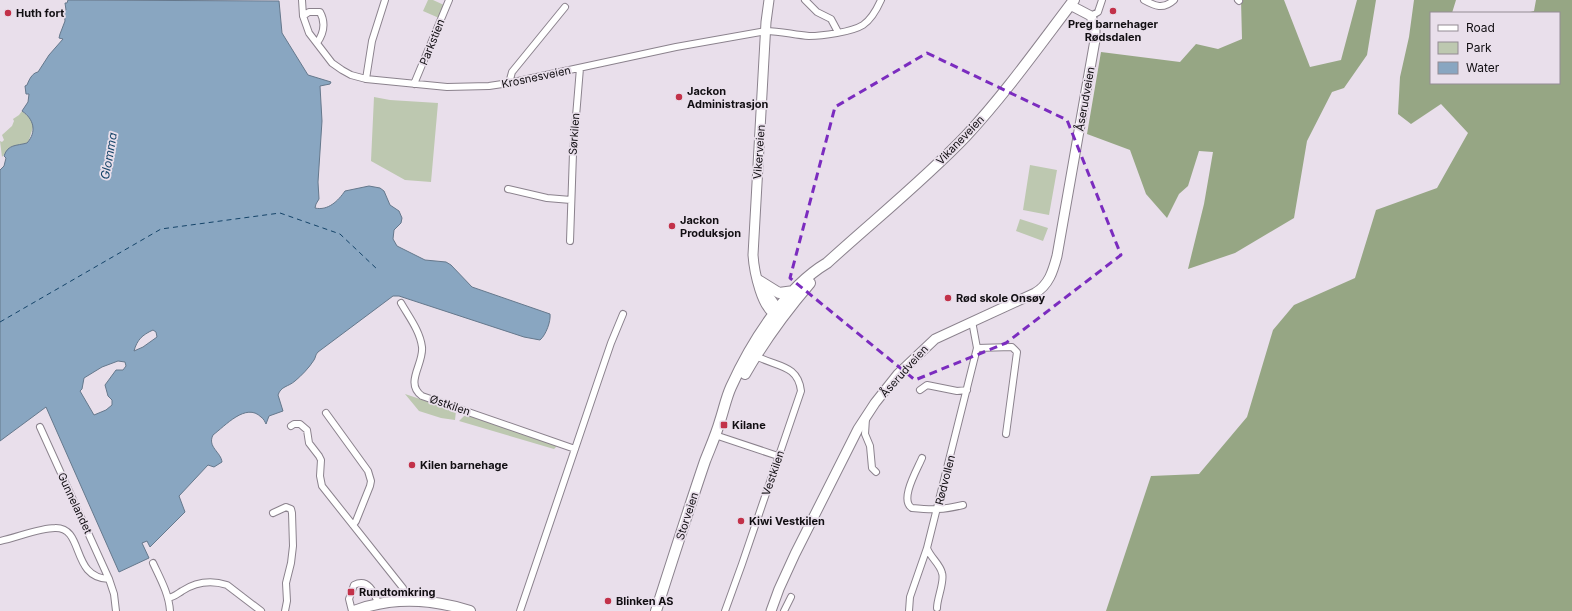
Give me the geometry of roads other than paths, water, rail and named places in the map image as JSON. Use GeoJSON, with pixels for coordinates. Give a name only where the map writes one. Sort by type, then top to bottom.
{"type":"FeatureCollection","features":[{"type":"Feature","properties":{"kind":"main road","name":"Vikaneveien"},"geometry":{"type":"LineString","coordinates":[[778,314],[794,291],[942,160],[966,136],[990,108],[1072,3]]}},
{"type":"Feature","properties":{"kind":"main road","name":"Vikaneveien"},"geometry":{"type":"LineString","coordinates":[[778,314],[822,271],[826,263]]}},
{"type":"Feature","properties":{"kind":"main road"},"geometry":{"type":"LineString","coordinates":[[758,280],[779,293],[794,291]]}},
{"type":"Feature","properties":{"kind":"main road","name":"Storveien"},"geometry":{"type":"LineString","coordinates":[[656,611],[714,435],[731,402],[737,386],[778,314]]}},
{"type":"Feature","properties":{"kind":"main road"},"geometry":{"type":"LineString","coordinates":[[353,611],[378,603],[404,599],[442,603],[470,611]]}},
{"type":"Feature","properties":{"kind":"street","name":"Krosnesveien"},"geometry":{"type":"LineString","coordinates":[[302,0],[303,16],[309,33],[332,63],[351,75],[366,79],[467,88],[509,83],[719,39],[766,31],[778,31],[813,36],[838,32],[863,25],[872,16],[881,0]]}},
{"type":"Feature","properties":{"kind":"street"},"geometry":{"type":"LineString","coordinates":[[366,79],[372,41],[385,0]]}},
{"type":"Feature","properties":{"kind":"street","name":"Parkstien"},"geometry":{"type":"LineString","coordinates":[[414,84],[449,0]]}},
{"type":"Feature","properties":{"kind":"street","name":"Vikerveien"},"geometry":{"type":"LineString","coordinates":[[769,0],[753,255],[754,268],[758,280],[778,314]]}},
{"type":"Feature","properties":{"kind":"street"},"geometry":{"type":"LineString","coordinates":[[805,0],[817,12],[831,19],[838,32]]}},
{"type":"Feature","properties":{"kind":"street"},"geometry":{"type":"LineString","coordinates":[[1072,3],[1091,16],[1098,12],[1102,0]]}},
{"type":"Feature","properties":{"kind":"street"},"geometry":{"type":"LineString","coordinates":[[1144,0],[1160,7],[1168,5],[1174,0]]}},
{"type":"Feature","properties":{"kind":"street"},"geometry":{"type":"LineString","coordinates":[[509,83],[512,72],[565,7]]}},
{"type":"Feature","properties":{"kind":"street"},"geometry":{"type":"LineString","coordinates":[[303,16],[308,12],[314,11],[320,12],[323,17],[324,30],[317,43]]}},
{"type":"Feature","properties":{"kind":"street","name":"Åserudveien"},"geometry":{"type":"LineString","coordinates":[[771,611],[795,554],[853,439],[875,403],[898,374],[928,344],[939,336],[1042,289],[1049,279],[1057,256],[1094,51],[1095,32],[1091,16]]}},
{"type":"Feature","properties":{"kind":"street","name":"Sørkilen"},"geometry":{"type":"LineString","coordinates":[[570,241],[574,134],[580,68]]}},
{"type":"Feature","properties":{"kind":"street"},"geometry":{"type":"LineString","coordinates":[[508,188],[547,198],[571,200]]}},
{"type":"Feature","properties":{"kind":"street","name":"Østkilen"},"geometry":{"type":"LineString","coordinates":[[401,303],[418,332],[422,348],[414,384],[415,390],[418,393],[422,396],[575,449]]}},
{"type":"Feature","properties":{"kind":"street"},"geometry":{"type":"LineString","coordinates":[[520,611],[611,343],[624,314]]}},
{"type":"Feature","properties":{"kind":"street","name":"Rødvollen"},"geometry":{"type":"LineString","coordinates":[[909,611],[910,597],[927,548],[977,348],[972,321]]}},
{"type":"Feature","properties":{"kind":"street"},"geometry":{"type":"LineString","coordinates":[[977,348],[1012,347],[1017,352],[1006,434]]}},
{"type":"Feature","properties":{"kind":"street","name":"Vestkilen"},"geometry":{"type":"LineString","coordinates":[[724,611],[742,564],[799,398],[800,385],[798,378],[794,373],[787,368],[758,357]]}},
{"type":"Feature","properties":{"kind":"street"},"geometry":{"type":"LineString","coordinates":[[920,390],[927,385],[957,391],[967,390]]}},
{"type":"Feature","properties":{"kind":"street"},"geometry":{"type":"LineString","coordinates":[[326,413],[368,471],[370,477],[370,486],[353,525]]}},
{"type":"Feature","properties":{"kind":"street"},"geometry":{"type":"LineString","coordinates":[[867,417],[864,434],[870,446],[872,468],[876,472]]}},
{"type":"Feature","properties":{"kind":"street"},"geometry":{"type":"LineString","coordinates":[[291,426],[294,424],[300,424],[307,430],[308,443],[321,460],[320,476],[322,486],[403,588],[404,599]]}},
{"type":"Feature","properties":{"kind":"street","name":"Gunnelandet"},"geometry":{"type":"LineString","coordinates":[[40,427],[109,579],[114,594],[116,611]]}},
{"type":"Feature","properties":{"kind":"street"},"geometry":{"type":"LineString","coordinates":[[714,435],[778,456]]}},
{"type":"Feature","properties":{"kind":"street"},"geometry":{"type":"LineString","coordinates":[[922,458],[907,493],[907,504],[912,508],[937,510],[946,510],[963,505]]}},
{"type":"Feature","properties":{"kind":"street"},"geometry":{"type":"LineString","coordinates":[[273,513],[286,507],[291,509],[292,513],[293,546],[286,583],[287,601],[285,611]]}},
{"type":"Feature","properties":{"kind":"street","name":"Gunnelandet"},"geometry":{"type":"LineString","coordinates":[[0,541],[44,530],[55,528],[62,529],[72,537],[84,567],[91,574],[102,579],[109,579]]}},
{"type":"Feature","properties":{"kind":"street"},"geometry":{"type":"LineString","coordinates":[[927,548],[931,557],[943,574],[937,608]]}},
{"type":"Feature","properties":{"kind":"street"},"geometry":{"type":"LineString","coordinates":[[153,563],[168,598],[170,611]]}},
{"type":"Feature","properties":{"kind":"street"},"geometry":{"type":"LineString","coordinates":[[168,598],[174,597],[194,584],[207,582],[220,583],[227,585],[261,611]]}},
{"type":"Feature","properties":{"kind":"street"},"geometry":{"type":"LineString","coordinates":[[353,611],[349,599],[354,585],[359,583],[365,583],[370,588],[378,603]]}},
{"type":"Feature","properties":{"kind":"street"},"geometry":{"type":"LineString","coordinates":[[784,611],[791,598]]}},
{"type":"Feature","properties":{"kind":"water","name":"Glomma"},"geometry":{"type":"Polygon","coordinates":[[[68,0],[279,1],[282,33],[308,75],[331,82],[330,84],[320,86],[322,121],[318,182],[319,199],[315,208],[320,209],[328,207],[345,191],[369,186],[380,188],[384,191],[390,205],[399,211],[402,218],[401,223],[394,230],[393,239],[397,246],[425,260],[446,262],[451,265],[472,287],[550,314],[548,328],[542,338],[540,340],[524,337],[399,296],[393,296],[318,352],[315,359],[302,374],[279,392],[278,395],[283,411],[269,416],[266,424],[263,419],[255,413],[249,412],[242,414],[230,421],[213,435],[213,446],[222,462],[214,467],[208,465],[179,496],[185,512],[150,547],[147,541],[142,543],[149,558],[119,572],[46,407],[0,441],[0,170],[4,166],[6,158],[4,156],[8,149],[13,146],[27,143],[30,139],[33,126],[29,118],[22,111],[28,102],[29,94],[26,94],[25,86],[32,75],[38,72],[49,55],[63,39],[59,38],[65,21],[64,11],[66,10],[65,3],[67,3],[68,0]],[[153,330],[140,338],[134,351],[143,347],[157,337],[156,332],[153,330]],[[118,361],[102,367],[84,378],[82,389],[80,391],[94,415],[106,410],[112,405],[112,400],[108,396],[105,385],[116,370],[123,370],[126,366],[125,362],[118,361]]]}},
{"type":"Feature","properties":{"kind":"place","name":"Preg barnehager Rødsdalen"},"geometry":{"type":"Point","coordinates":[1113,11]}},
{"type":"Feature","properties":{"kind":"place","name":"Huth fort"},"geometry":{"type":"Point","coordinates":[8,13]}},
{"type":"Feature","properties":{"kind":"place","name":"Jackon Administrasjon"},"geometry":{"type":"Point","coordinates":[679,97]}},
{"type":"Feature","properties":{"kind":"place","name":"Jackon Produksjon"},"geometry":{"type":"Point","coordinates":[672,226]}},
{"type":"Feature","properties":{"kind":"place","name":"Rød skole Onsøy"},"geometry":{"type":"Point","coordinates":[948,298]}},
{"type":"Feature","properties":{"kind":"place","name":"Kilane"},"geometry":{"type":"Point","coordinates":[724,425]}},
{"type":"Feature","properties":{"kind":"place","name":"Kilen barnehage"},"geometry":{"type":"Point","coordinates":[412,465]}},
{"type":"Feature","properties":{"kind":"place","name":"Kiwi Vestkilen"},"geometry":{"type":"Point","coordinates":[741,521]}},
{"type":"Feature","properties":{"kind":"place","name":"Rundtomkring"},"geometry":{"type":"Point","coordinates":[351,592]}},
{"type":"Feature","properties":{"kind":"place","name":"Blinken AS"},"geometry":{"type":"Point","coordinates":[608,601]}}]}
